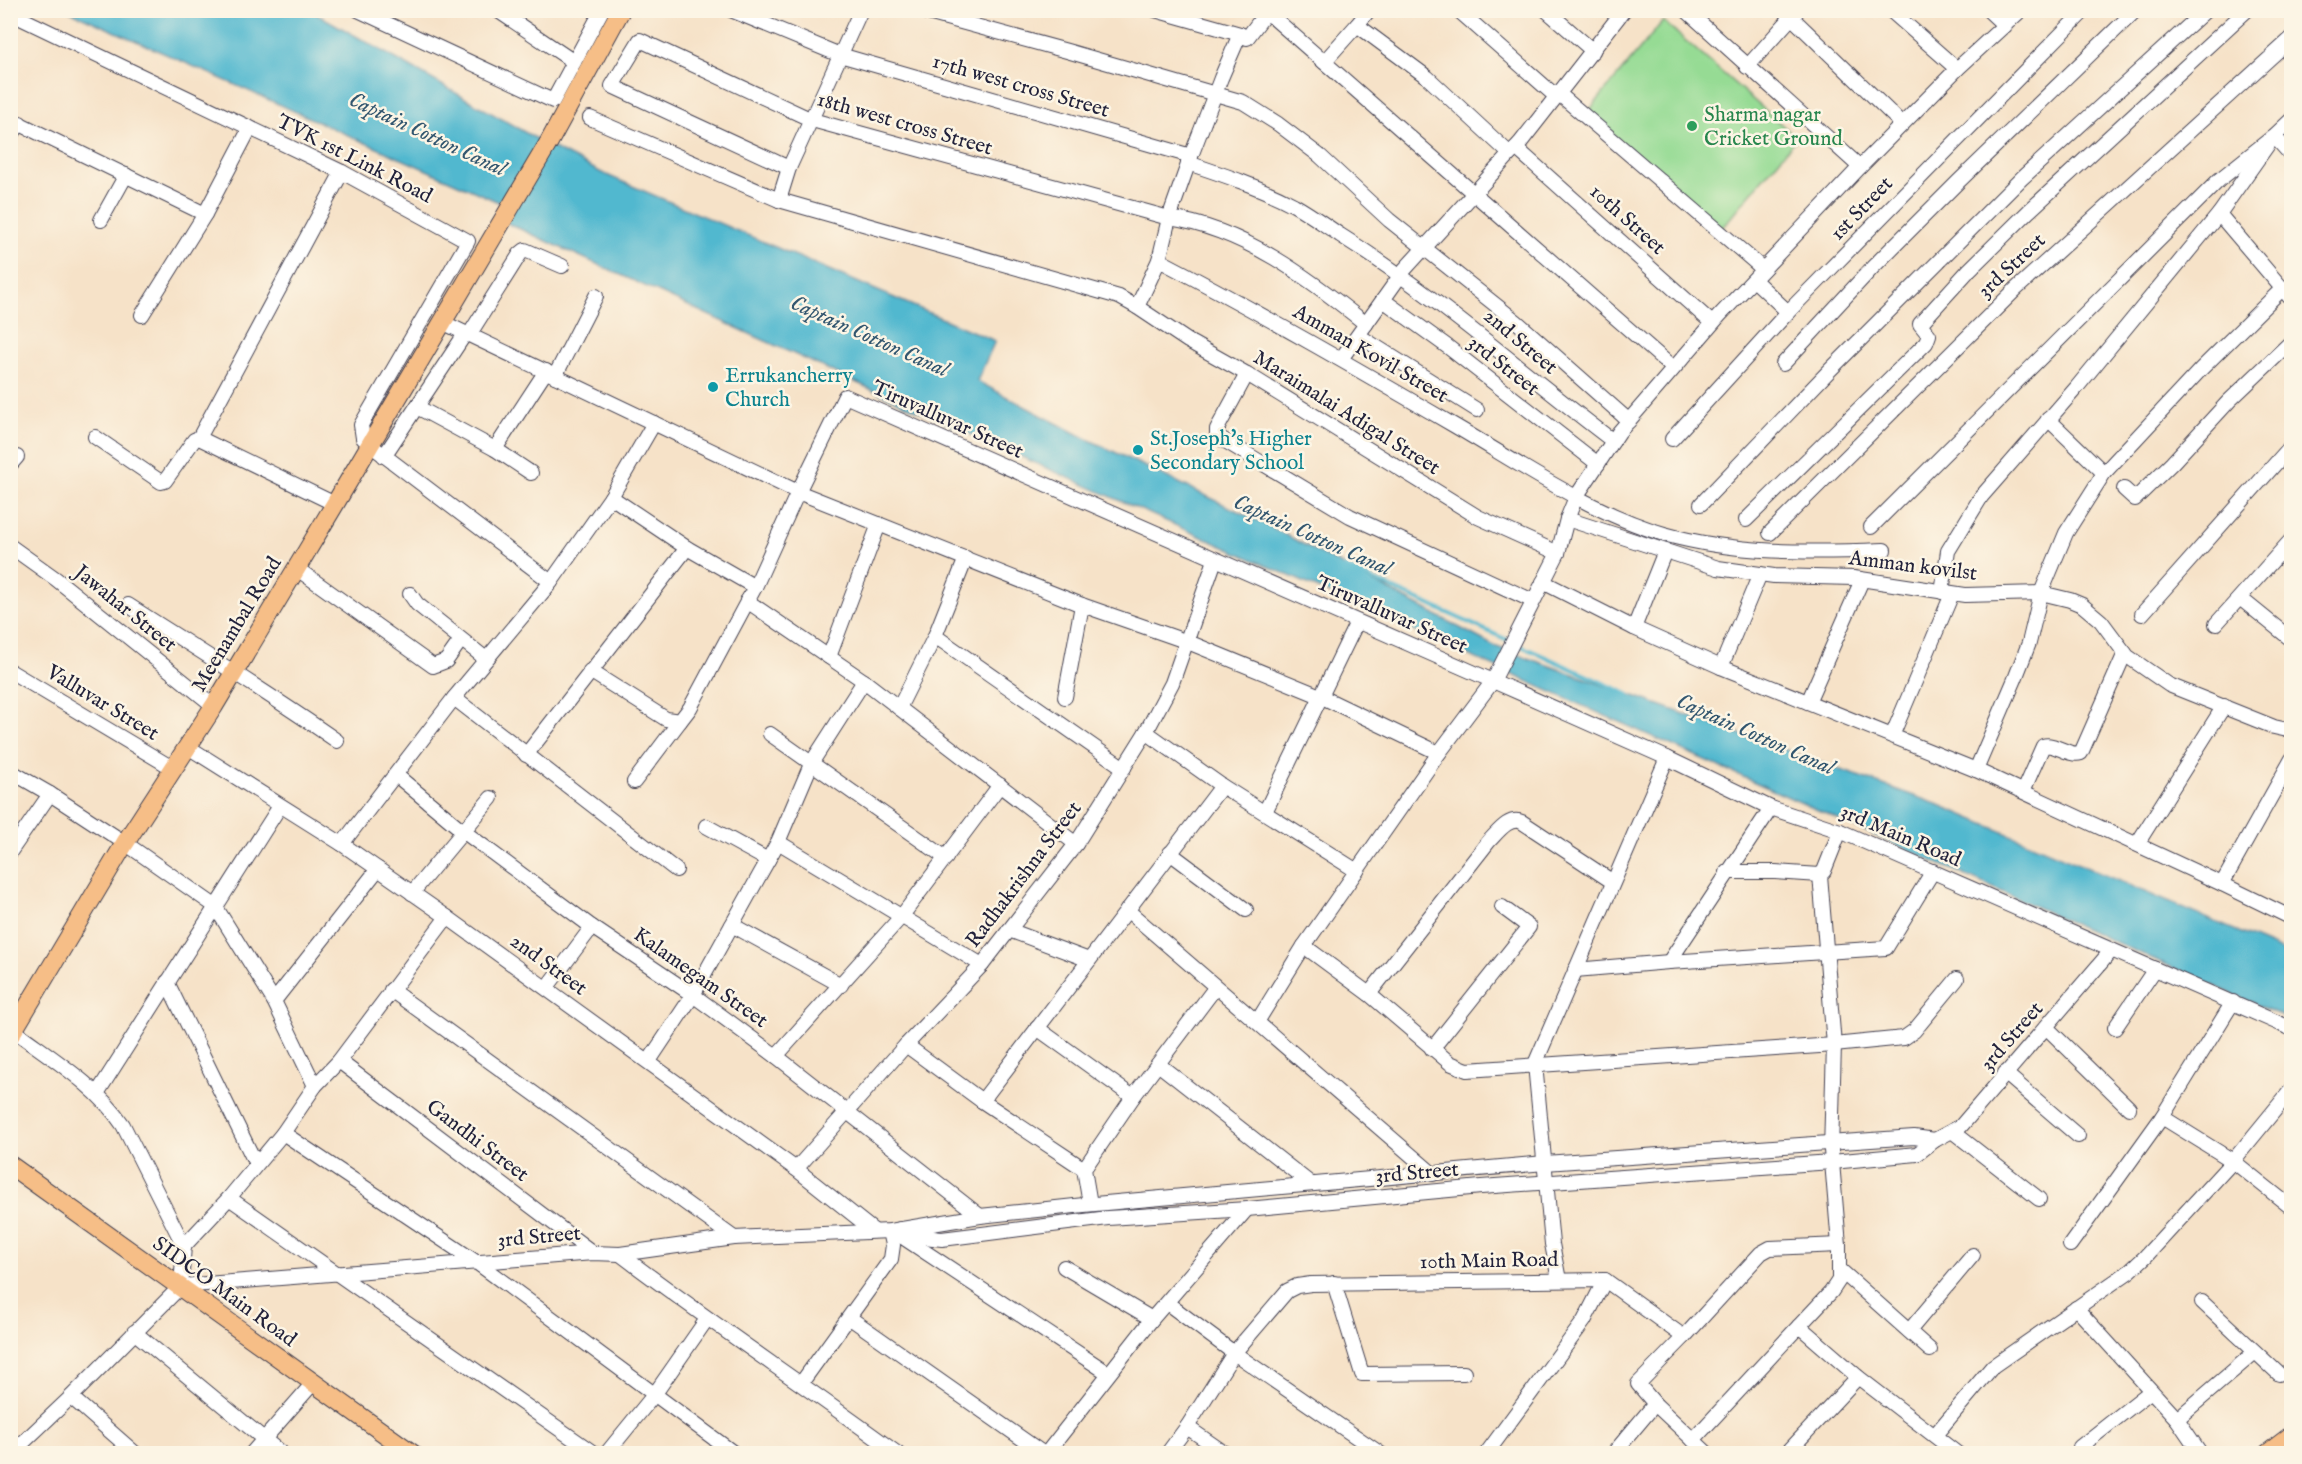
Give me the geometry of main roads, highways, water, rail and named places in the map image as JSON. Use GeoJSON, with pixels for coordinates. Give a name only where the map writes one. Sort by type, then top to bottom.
{"type":"FeatureCollection","features":[{"type":"Feature","properties":{"kind":"main road","name":"Meenambal Road"},"geometry":{"type":"LineString","coordinates":[[13,1034],[125,843],[214,706],[335,504],[549,142],[621,10]]}},
{"type":"Feature","properties":{"kind":"main road","name":"SIDCO Main Road"},"geometry":{"type":"LineString","coordinates":[[10,1165],[413,1454]]}},
{"type":"Feature","properties":{"kind":"main road"},"geometry":{"type":"LineString","coordinates":[[2266,1454],[2292,1435]]}},
{"type":"Feature","properties":{"kind":"water"},"geometry":{"type":"Polygon","coordinates":[[[69,11],[312,11],[542,142],[602,173],[995,341],[977,381],[1075,433],[1271,527],[1494,646],[1942,806],[2291,954],[2291,1020],[945,423],[507,223],[512,208],[69,11]]]}},
{"type":"Feature","properties":{"kind":"waterway","name":"Captain Cotton Canal"},"geometry":{"type":"LineString","coordinates":[[1345,567],[1628,694]]}},
{"type":"Feature","properties":{"kind":"place","name":"Sharma nagar Cricket Ground"},"geometry":{"type":"Point","coordinates":[1692,126]}},
{"type":"Feature","properties":{"kind":"place","name":"Errukancherry Church"},"geometry":{"type":"Point","coordinates":[713,387]}},
{"type":"Feature","properties":{"kind":"place","name":"St.Joseph's Higher Secondary School"},"geometry":{"type":"Point","coordinates":[1138,450]}}]}
